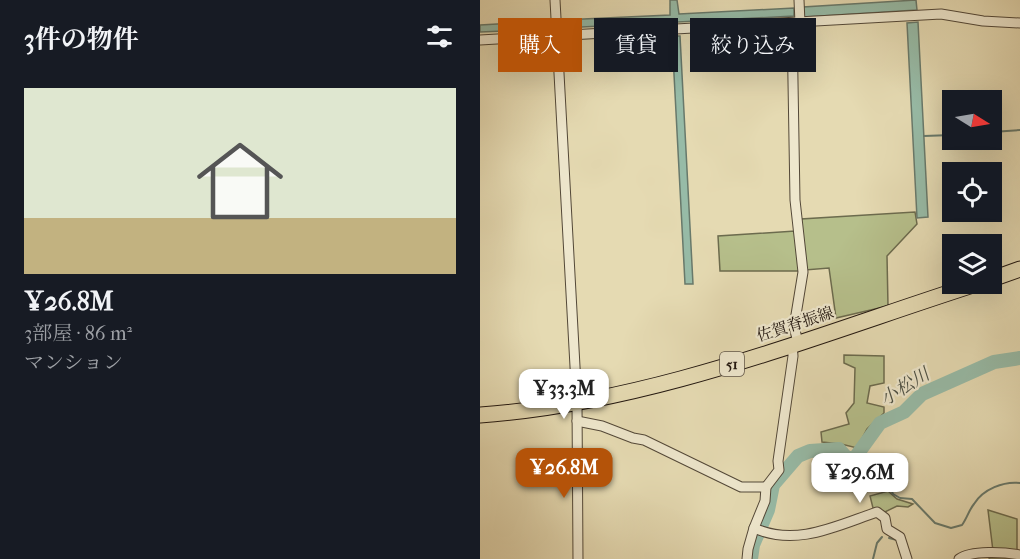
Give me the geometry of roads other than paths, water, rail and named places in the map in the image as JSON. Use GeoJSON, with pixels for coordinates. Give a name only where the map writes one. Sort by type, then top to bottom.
{"type":"FeatureCollection","features":[{"type":"Feature","properties":{"kind":"main road"},"geometry":{"type":"LineString","coordinates":[[1002,275],[1020,269]]}},
{"type":"Feature","properties":{"kind":"main road","name":"佐賀脊振線"},"geometry":{"type":"LineString","coordinates":[[480,415],[578,402],[676,380],[945,294]]}},
{"type":"Feature","properties":{"kind":"street"},"geometry":{"type":"LineString","coordinates":[[555,0],[556,18]]}},
{"type":"Feature","properties":{"kind":"street"},"geometry":{"type":"LineString","coordinates":[[582,27],[798,14],[941,14],[982,21],[1020,23]]}},
{"type":"Feature","properties":{"kind":"street"},"geometry":{"type":"LineString","coordinates":[[747,559],[754,528],[765,501],[766,487],[779,470],[778,461],[795,343],[794,327],[802,272],[795,200],[798,14]]}},
{"type":"Feature","properties":{"kind":"street"},"geometry":{"type":"LineString","coordinates":[[480,40],[498,37]]}},
{"type":"Feature","properties":{"kind":"street"},"geometry":{"type":"LineString","coordinates":[[559,72],[578,402],[578,559]]}},
{"type":"Feature","properties":{"kind":"street"},"geometry":{"type":"LineString","coordinates":[[577,421],[602,426],[644,440],[741,487],[766,487]]}},
{"type":"Feature","properties":{"kind":"street"},"geometry":{"type":"LineString","coordinates":[[754,528],[788,537],[807,535],[876,512],[885,518],[887,529],[900,537],[907,559]]}},
{"type":"Feature","properties":{"kind":"street"},"geometry":{"type":"LineString","coordinates":[[959,559],[965,555],[1003,553],[1020,555]]}},
{"type":"Feature","properties":{"kind":"waterway"},"geometry":{"type":"LineString","coordinates":[[1002,131],[1020,130]]}},
{"type":"Feature","properties":{"kind":"waterway"},"geometry":{"type":"LineString","coordinates":[[924,136],[942,135]]}},
{"type":"Feature","properties":{"kind":"waterway","name":"小松川"},"geometry":{"type":"LineString","coordinates":[[751,559],[753,545],[768,510],[773,485],[798,456],[810,451],[839,449],[846,457],[854,459],[880,423],[904,412],[922,394],[994,362],[1020,358]]}},
{"type":"Feature","properties":{"kind":"waterway"},"geometry":{"type":"LineString","coordinates":[[858,455],[873,456],[893,494],[900,498],[912,499],[935,523],[951,528],[962,525],[978,499],[988,490],[1001,485],[1020,483]]}},
{"type":"Feature","properties":{"kind":"waterway"},"geometry":{"type":"LineString","coordinates":[[873,559],[877,543],[882,537]]}},
{"type":"Feature","properties":{"kind":"waterway"},"geometry":{"type":"LineString","coordinates":[[889,538],[897,540]]}}]}
